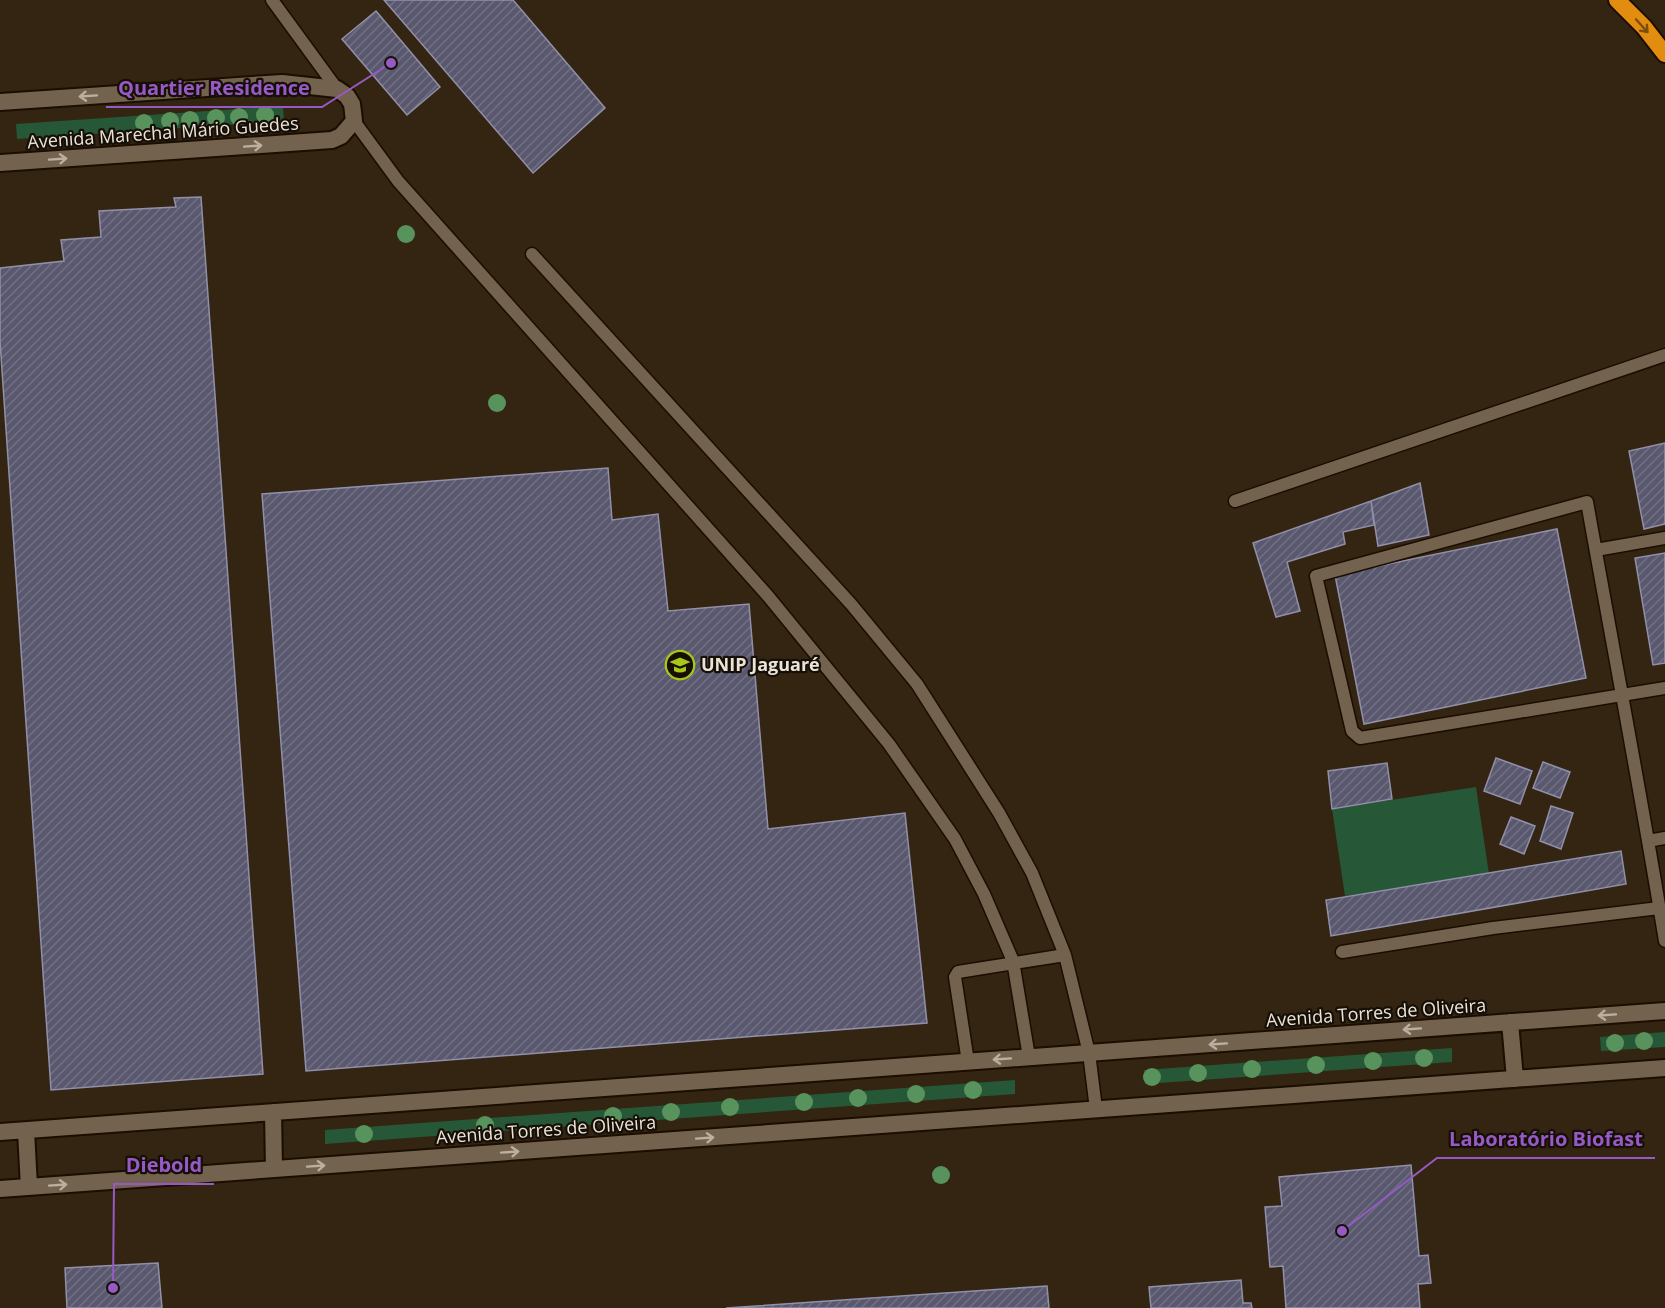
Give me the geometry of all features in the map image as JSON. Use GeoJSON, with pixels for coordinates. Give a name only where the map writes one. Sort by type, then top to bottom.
{"type":"FeatureCollection","features":[{"type":"Feature","properties":{"kind":"highway"},"geometry":{"type":"LineString","coordinates":[[1617,0],[1644,27],[1665,54]]}},
{"type":"Feature","properties":{"kind":"street"},"geometry":{"type":"LineString","coordinates":[[0,102],[282,83],[337,89],[352,104],[354,121]]}},
{"type":"Feature","properties":{"kind":"street","name":"Avenida Marechal Mário Guedes"},"geometry":{"type":"LineString","coordinates":[[0,163],[332,140],[341,136],[354,121]]}},
{"type":"Feature","properties":{"kind":"street","name":"Avenida Torres de Oliveira"},"geometry":{"type":"LineString","coordinates":[[0,1132],[1665,1011]]}},
{"type":"Feature","properties":{"kind":"street"},"geometry":{"type":"LineString","coordinates":[[1510,1022],[1515,1079]]}},
{"type":"Feature","properties":{"kind":"street","name":"Avenida Torres de Oliveira"},"geometry":{"type":"LineString","coordinates":[[0,1189],[1665,1068]]}},
{"type":"Feature","properties":{"kind":"street"},"geometry":{"type":"LineString","coordinates":[[273,1112],[274,1169]]}},
{"type":"Feature","properties":{"kind":"street"},"geometry":{"type":"LineString","coordinates":[[26,1131],[29,1187]]}},
{"type":"Feature","properties":{"kind":"lane"},"geometry":{"type":"LineString","coordinates":[[272,0],[337,89]]}},
{"type":"Feature","properties":{"kind":"lane"},"geometry":{"type":"LineString","coordinates":[[354,121],[398,181],[768,596],[889,744],[955,839],[984,894],[1013,962],[1029,1057]]}},
{"type":"Feature","properties":{"kind":"lane"},"geometry":{"type":"LineString","coordinates":[[532,254],[851,604],[917,684],[999,813],[1032,873],[1065,955],[1089,1053],[1096,1109]]}},
{"type":"Feature","properties":{"kind":"lane"},"geometry":{"type":"LineString","coordinates":[[1235,501],[1665,355]]}},
{"type":"Feature","properties":{"kind":"lane"},"geometry":{"type":"LineString","coordinates":[[1665,688],[1621,696],[1359,738],[1352,731],[1316,578],[1319,574],[1584,500],[1587,502],[1621,696],[1648,841],[1665,941]]}},
{"type":"Feature","properties":{"kind":"lane"},"geometry":{"type":"LineString","coordinates":[[1596,550],[1665,538]]}},
{"type":"Feature","properties":{"kind":"lane"},"geometry":{"type":"LineString","coordinates":[[1648,841],[1665,838]]}},
{"type":"Feature","properties":{"kind":"lane"},"geometry":{"type":"LineString","coordinates":[[1342,952],[1493,928],[1659,908]]}},
{"type":"Feature","properties":{"kind":"lane"},"geometry":{"type":"LineString","coordinates":[[968,1062],[956,975],[960,971],[1065,955]]}},
{"type":"Feature","properties":{"kind":"green space"},"geometry":{"type":"Polygon","coordinates":[[[283,106],[284,121],[17,139],[16,124],[283,106]]]}},
{"type":"Feature","properties":{"kind":"green space"},"geometry":{"type":"Polygon","coordinates":[[[1476,787],[1489,874],[1345,896],[1332,809],[1476,787]]]}},
{"type":"Feature","properties":{"kind":"green space"},"geometry":{"type":"Polygon","coordinates":[[[1665,1032],[1665,1047],[1601,1051],[1600,1037],[1665,1032]]]}},
{"type":"Feature","properties":{"kind":"green space"},"geometry":{"type":"Polygon","coordinates":[[[1452,1048],[1452,1062],[1145,1084],[1144,1070],[1452,1048]]]}},
{"type":"Feature","properties":{"kind":"green space"},"geometry":{"type":"Polygon","coordinates":[[[1015,1080],[1015,1094],[325,1144],[325,1130],[1015,1080]]]}},
{"type":"Feature","properties":{"kind":"building"},"geometry":{"type":"Polygon","coordinates":[[[384,0],[513,0],[605,108],[533,173],[384,0]]]}},
{"type":"Feature","properties":{"kind":"building"},"geometry":{"type":"Polygon","coordinates":[[[376,11],[440,87],[407,115],[342,39],[376,11]]]}},
{"type":"Feature","properties":{"kind":"building"},"geometry":{"type":"Polygon","coordinates":[[[201,197],[263,1074],[51,1090],[0,341],[0,268],[64,261],[61,240],[101,237],[99,211],[176,207],[174,198],[201,197]]]}},
{"type":"Feature","properties":{"kind":"building"},"geometry":{"type":"Polygon","coordinates":[[[1665,443],[1665,524],[1644,529],[1629,451],[1665,443]]]}},
{"type":"Feature","properties":{"kind":"building"},"geometry":{"type":"Polygon","coordinates":[[[608,468],[612,520],[658,514],[668,611],[749,604],[768,829],[905,813],[927,1023],[306,1071],[262,494],[608,468]]]}},
{"type":"Feature","properties":{"kind":"building"},"geometry":{"type":"Polygon","coordinates":[[[1420,483],[1429,535],[1378,546],[1371,501],[1420,483]]]}},
{"type":"Feature","properties":{"kind":"building"},"geometry":{"type":"Polygon","coordinates":[[[1371,501],[1374,525],[1343,532],[1345,544],[1287,562],[1300,611],[1276,617],[1253,543],[1371,501]]]}},
{"type":"Feature","properties":{"kind":"building"},"geometry":{"type":"Polygon","coordinates":[[[1557,529],[1586,678],[1364,724],[1335,575],[1557,529]]]}},
{"type":"Feature","properties":{"kind":"building"},"geometry":{"type":"Polygon","coordinates":[[[1665,553],[1665,663],[1653,665],[1635,558],[1665,553]]]}},
{"type":"Feature","properties":{"kind":"building"},"geometry":{"type":"Polygon","coordinates":[[[1496,758],[1532,771],[1520,804],[1484,791],[1496,758]]]}},
{"type":"Feature","properties":{"kind":"building"},"geometry":{"type":"Polygon","coordinates":[[[1543,762],[1570,772],[1560,798],[1533,788],[1543,762]]]}},
{"type":"Feature","properties":{"kind":"building"},"geometry":{"type":"Polygon","coordinates":[[[1387,763],[1392,799],[1332,809],[1328,771],[1387,763]]]}},
{"type":"Feature","properties":{"kind":"building"},"geometry":{"type":"Polygon","coordinates":[[[1551,806],[1573,813],[1561,849],[1540,841],[1551,806]]]}},
{"type":"Feature","properties":{"kind":"building"},"geometry":{"type":"Polygon","coordinates":[[[1511,817],[1535,826],[1524,854],[1500,844],[1511,817]]]}},
{"type":"Feature","properties":{"kind":"building"},"geometry":{"type":"Polygon","coordinates":[[[1621,851],[1626,884],[1331,936],[1326,900],[1621,851]]]}},
{"type":"Feature","properties":{"kind":"building"},"geometry":{"type":"Polygon","coordinates":[[[1411,1165],[1419,1256],[1428,1255],[1431,1283],[1418,1284],[1420,1308],[1286,1308],[1283,1266],[1270,1267],[1265,1207],[1282,1206],[1279,1177],[1411,1165]]]}},
{"type":"Feature","properties":{"kind":"building"},"geometry":{"type":"Polygon","coordinates":[[[158,1263],[162,1308],[67,1308],[65,1268],[158,1263]]]}},
{"type":"Feature","properties":{"kind":"building"},"geometry":{"type":"Polygon","coordinates":[[[1241,1280],[1243,1303],[1251,1303],[1252,1308],[1151,1308],[1149,1287],[1241,1280]]]}},
{"type":"Feature","properties":{"kind":"building"},"geometry":{"type":"Polygon","coordinates":[[[1047,1286],[1049,1308],[726,1308],[1047,1286]]]}},
{"type":"Feature","properties":{"kind":"place","name":"Quartier Residence"},"geometry":{"type":"Point","coordinates":[391,63]}},
{"type":"Feature","properties":{"kind":"place","name":"UNIP Jaguaré"},"geometry":{"type":"Point","coordinates":[680,665]}},
{"type":"Feature","properties":{"kind":"place","name":"Laboratório Biofast"},"geometry":{"type":"Point","coordinates":[1342,1231]}},
{"type":"Feature","properties":{"kind":"place","name":"Diebold"},"geometry":{"type":"Point","coordinates":[113,1288]}}]}
